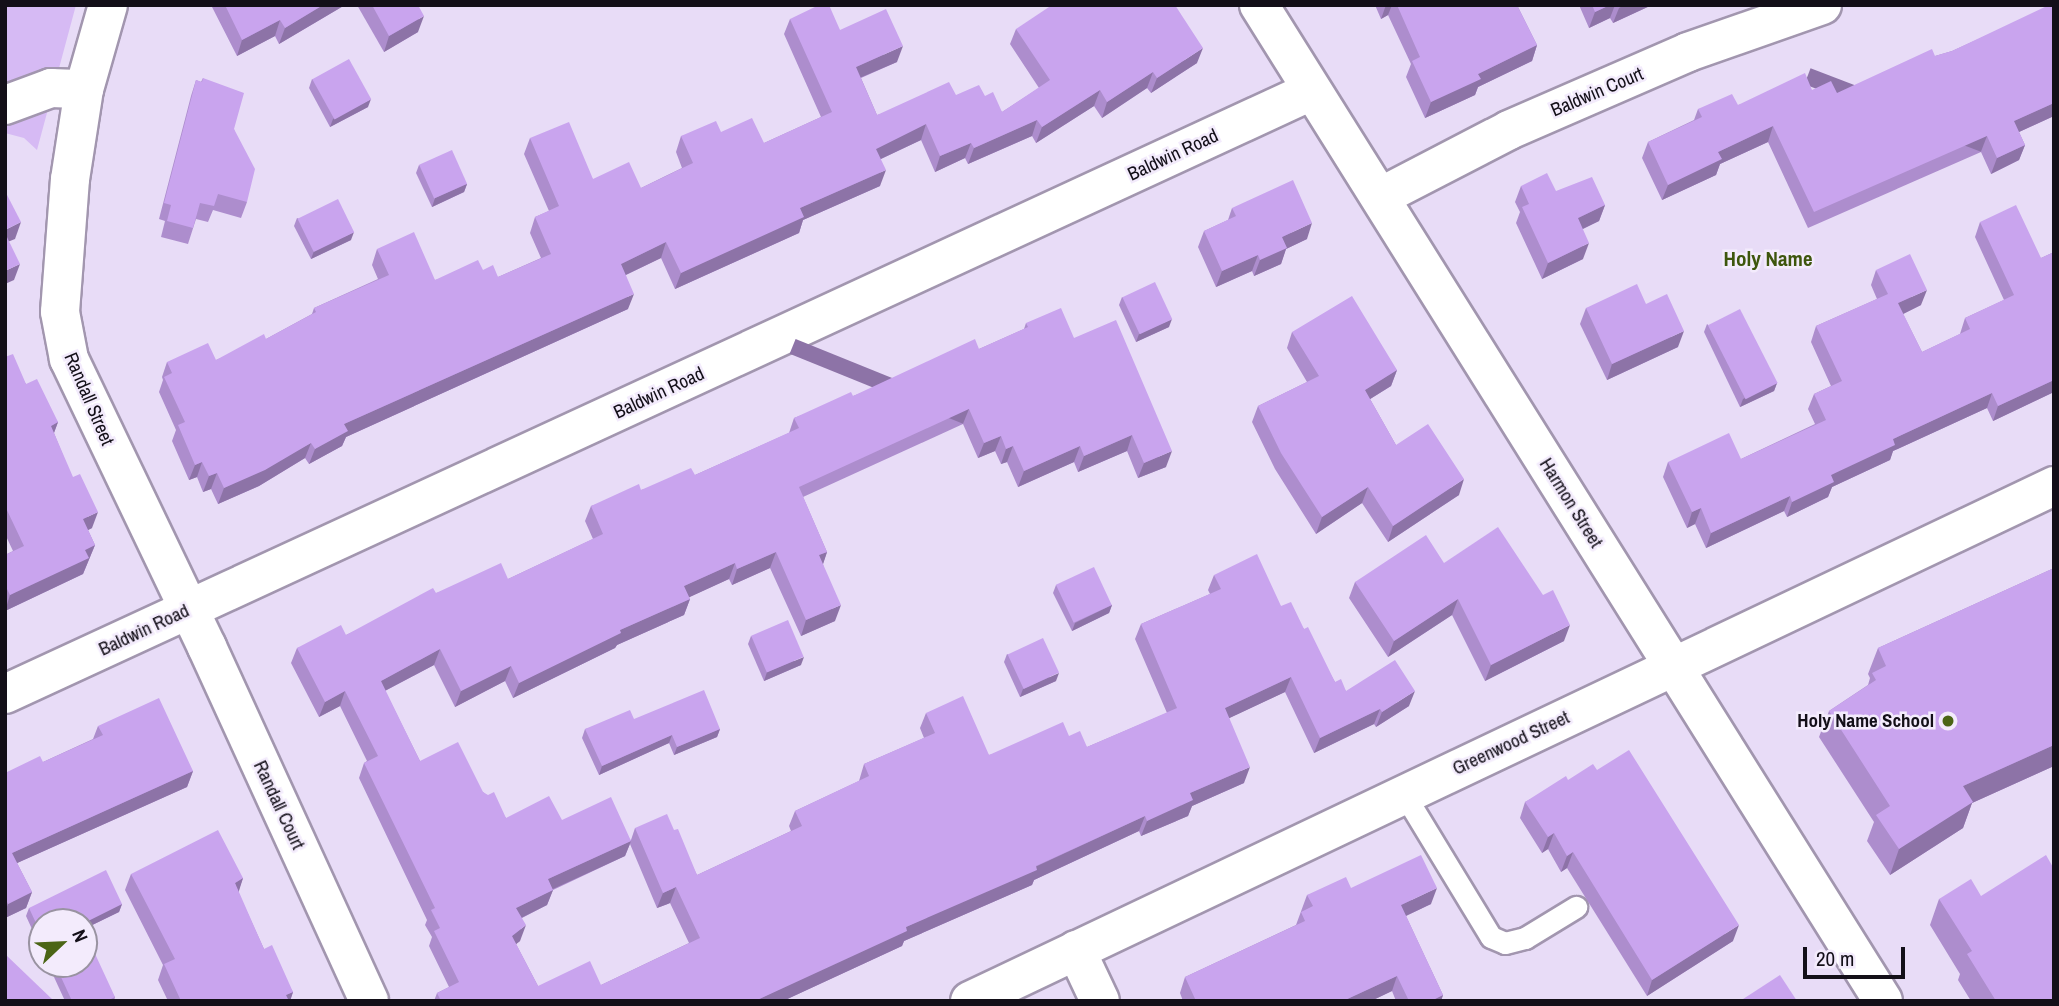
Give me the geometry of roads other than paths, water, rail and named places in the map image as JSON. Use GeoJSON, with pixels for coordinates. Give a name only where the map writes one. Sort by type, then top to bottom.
{"type":"FeatureCollection","features":[{"type":"Feature","properties":{"kind":"street","name":"Randall Street"},"geometry":{"type":"LineString","coordinates":[[108,5],[84,89],[61,264],[62,333],[82,391],[189,610]]}},
{"type":"Feature","properties":{"kind":"street","name":"Harmon Street"},"geometry":{"type":"LineString","coordinates":[[1259,5],[1883,1001]]}},
{"type":"Feature","properties":{"kind":"street","name":"Baldwin Court"},"geometry":{"type":"LineString","coordinates":[[1380,197],[1509,130],[1626,79],[1756,26],[1822,5]]}},
{"type":"Feature","properties":{"kind":"street"},"geometry":{"type":"LineString","coordinates":[[5,105],[51,88],[84,89]]}},
{"type":"Feature","properties":{"kind":"street","name":"Baldwin Road"},"geometry":{"type":"LineString","coordinates":[[5,694],[1311,91]]}},
{"type":"Feature","properties":{"kind":"street","name":"Greenwood Street"},"geometry":{"type":"LineString","coordinates":[[970,1001],[2054,486]]}},
{"type":"Feature","properties":{"kind":"street","name":"Randall Court"},"geometry":{"type":"LineString","coordinates":[[189,610],[369,1001]]}},
{"type":"Feature","properties":{"kind":"street"},"geometry":{"type":"LineString","coordinates":[[1076,950],[1100,1001]]}},
{"type":"Feature","properties":{"kind":"lane"},"geometry":{"type":"LineString","coordinates":[[1404,794],[1491,937],[1505,943],[1525,938],[1576,907]]}},
{"type":"Feature","properties":{"kind":"place","name":"Holy Name School"},"geometry":{"type":"Point","coordinates":[1948,721]}},
{"type":"Feature","properties":{"kind":"district","name":"Holy Name"},"geometry":{"type":"Point","coordinates":[1768,259]}}]}
